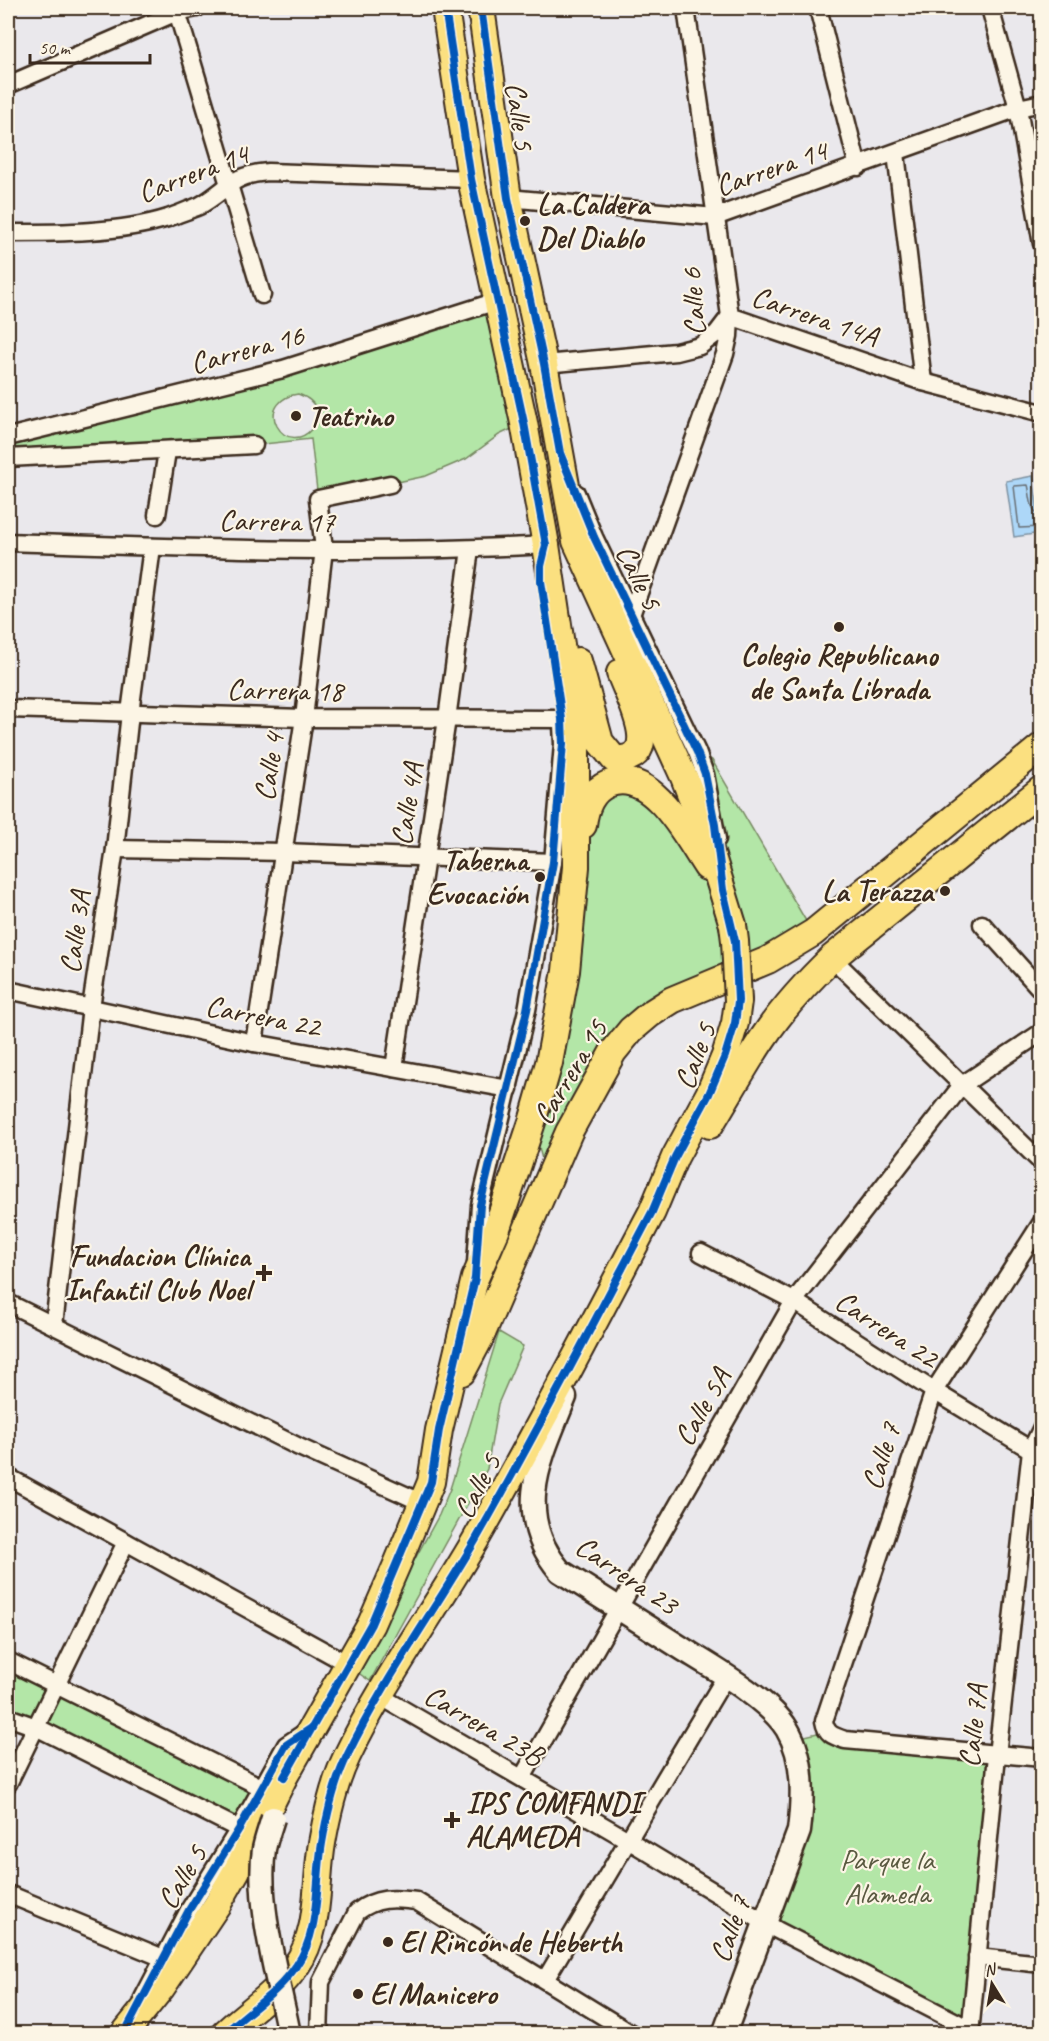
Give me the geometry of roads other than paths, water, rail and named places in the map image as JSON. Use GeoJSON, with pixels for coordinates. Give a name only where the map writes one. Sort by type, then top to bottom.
{"type":"FeatureCollection","features":[{"type":"Feature","properties":{"kind":"main road","name":"Calle 5"},"geometry":{"type":"LineString","coordinates":[[125,2032],[162,1987],[217,1905],[269,1816],[284,1777],[371,1624],[423,1503],[431,1482],[444,1407],[475,1278],[496,1231],[532,1122],[549,1064],[566,971],[568,873],[576,745],[546,545],[524,423],[471,179],[445,8]]}},
{"type":"Feature","properties":{"kind":"main road","name":"Calle 5"},"geometry":{"type":"LineString","coordinates":[[224,2034],[277,1988],[297,1965],[314,1919],[322,1843],[336,1782],[347,1757],[380,1696],[475,1541],[601,1309],[652,1212],[675,1156],[709,1094],[725,1056],[735,1023],[738,990],[733,925],[702,824],[684,777],[576,541],[544,364],[508,198],[481,8]]}},
{"type":"Feature","properties":{"kind":"main road"},"geometry":{"type":"LineString","coordinates":[[546,545],[600,742],[614,759],[626,759],[636,754],[642,744],[642,733],[595,606],[576,541]]}},
{"type":"Feature","properties":{"kind":"main road","name":"Carrera 15"},"geometry":{"type":"LineString","coordinates":[[444,1407],[480,1338],[569,1132],[613,1052],[631,1030],[672,1000],[768,960],[813,933],[1041,746]]}},
{"type":"Feature","properties":{"kind":"main road"},"geometry":{"type":"LineString","coordinates":[[568,873],[590,800],[605,785],[623,780],[647,789],[660,799],[723,890]]}},
{"type":"Feature","properties":{"kind":"main road"},"geometry":{"type":"LineString","coordinates":[[652,1212],[686,1165],[763,1038],[790,1002],[832,958],[1041,789]]}},
{"type":"Feature","properties":{"kind":"main road","name":"Carrera 23"},"geometry":{"type":"LineString","coordinates":[[601,1309],[538,1465],[533,1502],[538,1533],[549,1558],[560,1570],[726,1676],[774,1712],[792,1739]]}},
{"type":"Feature","properties":{"kind":"main road","name":"Calle 7"},"geometry":{"type":"LineString","coordinates":[[724,2034],[799,1831],[803,1798],[800,1772],[792,1739]]}},
{"type":"Feature","properties":{"kind":"main road"},"geometry":{"type":"LineString","coordinates":[[269,1816],[262,1883],[264,1907],[289,2034]]}},
{"type":"Feature","properties":{"kind":"street"},"geometry":{"type":"LineString","coordinates":[[8,85],[176,10],[197,8]]}},
{"type":"Feature","properties":{"kind":"street","name":"Calle 6"},"geometry":{"type":"LineString","coordinates":[[631,615],[725,354],[729,336],[730,316],[687,8]]}},
{"type":"Feature","properties":{"kind":"street"},"geometry":{"type":"LineString","coordinates":[[818,8],[858,167]]}},
{"type":"Feature","properties":{"kind":"street"},"geometry":{"type":"LineString","coordinates":[[990,8],[1018,108],[1041,244]]}},
{"type":"Feature","properties":{"kind":"street"},"geometry":{"type":"LineString","coordinates":[[176,10],[262,295]]}},
{"type":"Feature","properties":{"kind":"street","name":"Carrera 14"},"geometry":{"type":"LineString","coordinates":[[508,198],[715,217],[1018,108],[1041,103]]}},
{"type":"Feature","properties":{"kind":"street"},"geometry":{"type":"LineString","coordinates":[[896,153],[923,382]]}},
{"type":"Feature","properties":{"kind":"street","name":"Carrera 14"},"geometry":{"type":"LineString","coordinates":[[8,233],[72,232],[139,224],[167,218],[199,205],[227,184],[254,173],[471,179]]}},
{"type":"Feature","properties":{"kind":"street","name":"Carrera 16"},"geometry":{"type":"LineString","coordinates":[[8,437],[283,369],[497,302]]}},
{"type":"Feature","properties":{"kind":"street","name":"Carrera 14A"},"geometry":{"type":"LineString","coordinates":[[544,364],[676,351],[700,346],[717,333],[730,316],[923,382],[1041,413]]}},
{"type":"Feature","properties":{"kind":"street"},"geometry":{"type":"LineString","coordinates":[[8,458],[254,445]]}},
{"type":"Feature","properties":{"kind":"street"},"geometry":{"type":"LineString","coordinates":[[157,515],[166,451]]}},
{"type":"Feature","properties":{"kind":"street","name":"Calle 5"},"geometry":{"type":"LineString","coordinates":[[560,453],[594,537],[697,752],[705,774],[715,825],[723,890]]}},
{"type":"Feature","properties":{"kind":"street","name":"Calle 4"},"geometry":{"type":"LineString","coordinates":[[254,1043],[304,718],[324,549],[318,499],[390,484]]}},
{"type":"Feature","properties":{"kind":"street","name":"Carrera 17"},"geometry":{"type":"LineString","coordinates":[[8,542],[152,547],[324,549],[470,549],[546,545]]}},
{"type":"Feature","properties":{"kind":"street","name":"Calle 5"},"geometry":{"type":"LineString","coordinates":[[475,1278],[480,1205],[527,1010],[568,873],[562,719],[541,581],[541,566],[546,545]]}},
{"type":"Feature","properties":{"kind":"street","name":"Calle 3A"},"geometry":{"type":"LineString","coordinates":[[54,1325],[91,1007],[115,849],[152,547]]}},
{"type":"Feature","properties":{"kind":"street","name":"Calle 4A"},"geometry":{"type":"LineString","coordinates":[[394,1068],[447,719],[470,549]]}},
{"type":"Feature","properties":{"kind":"street","name":"Carrera 18"},"geometry":{"type":"LineString","coordinates":[[8,709],[304,718],[562,719]]}},
{"type":"Feature","properties":{"kind":"street"},"geometry":{"type":"LineString","coordinates":[[115,849],[426,857],[568,873]]}},
{"type":"Feature","properties":{"kind":"street"},"geometry":{"type":"LineString","coordinates":[[982,924],[1041,991]]}},
{"type":"Feature","properties":{"kind":"street"},"geometry":{"type":"LineString","coordinates":[[832,958],[1041,1163]]}},
{"type":"Feature","properties":{"kind":"street","name":"Carrera 22"},"geometry":{"type":"LineString","coordinates":[[8,990],[254,1043],[509,1089]]}},
{"type":"Feature","properties":{"kind":"street"},"geometry":{"type":"LineString","coordinates":[[962,1085],[1041,1032]]}},
{"type":"Feature","properties":{"kind":"street","name":"Calle 5A"},"geometry":{"type":"LineString","coordinates":[[522,1778],[794,1301],[962,1085]]}},
{"type":"Feature","properties":{"kind":"street","name":"Calle 7"},"geometry":{"type":"LineString","coordinates":[[997,1755],[845,1740],[832,1736],[826,1731],[824,1721],[934,1391],[1041,1222]]}},
{"type":"Feature","properties":{"kind":"street","name":"Carrera 22"},"geometry":{"type":"LineString","coordinates":[[700,1253],[794,1301],[1036,1453]]}},
{"type":"Feature","properties":{"kind":"street"},"geometry":{"type":"LineString","coordinates":[[8,1303],[299,1447],[423,1503]]}},
{"type":"Feature","properties":{"kind":"street","name":"Calle 7A"},"geometry":{"type":"LineString","coordinates":[[970,2031],[997,1755],[1041,1427]]}},
{"type":"Feature","properties":{"kind":"street"},"geometry":{"type":"LineString","coordinates":[[8,1477],[348,1664]]}},
{"type":"Feature","properties":{"kind":"street"},"geometry":{"type":"LineString","coordinates":[[8,1784],[126,1542]]}},
{"type":"Feature","properties":{"kind":"street"},"geometry":{"type":"LineString","coordinates":[[8,1661],[261,1787]]}},
{"type":"Feature","properties":{"kind":"street"},"geometry":{"type":"LineString","coordinates":[[545,1980],[726,1676]]}},
{"type":"Feature","properties":{"kind":"street","name":"Carrera 23B"},"geometry":{"type":"LineString","coordinates":[[380,1696],[764,1922],[970,2031]]}},
{"type":"Feature","properties":{"kind":"street"},"geometry":{"type":"LineString","coordinates":[[8,1717],[36,1728],[238,1829]]}},
{"type":"Feature","properties":{"kind":"street","name":"Calle 5"},"geometry":{"type":"LineString","coordinates":[[125,2032],[163,1958],[286,1745],[312,1729]]}},
{"type":"Feature","properties":{"kind":"street"},"geometry":{"type":"LineString","coordinates":[[997,1755],[1041,1758]]}},
{"type":"Feature","properties":{"kind":"street"},"geometry":{"type":"LineString","coordinates":[[8,1894],[163,1958]]}},
{"type":"Feature","properties":{"kind":"street"},"geometry":{"type":"LineString","coordinates":[[319,2034],[321,1982],[357,1912],[380,1899],[416,1901],[632,2034]]}},
{"type":"Feature","properties":{"kind":"street"},"geometry":{"type":"LineString","coordinates":[[977,1957],[1041,1964]]}},
{"type":"Feature","properties":{"kind":"water"},"geometry":{"type":"Polygon","coordinates":[[[1033,476],[1041,533],[1014,537],[1006,481],[1033,476]]]}},
{"type":"Feature","properties":{"kind":"place","name":"La Caldera Del Diablo"},"geometry":{"type":"Point","coordinates":[525,221]}},
{"type":"Feature","properties":{"kind":"place","name":"Teatrino"},"geometry":{"type":"Point","coordinates":[296,416]}},
{"type":"Feature","properties":{"kind":"place","name":"Colegio Republicano de Santa Librada"},"geometry":{"type":"Point","coordinates":[839,627]}},
{"type":"Feature","properties":{"kind":"place","name":"Taberna Evocación"},"geometry":{"type":"Point","coordinates":[540,877]}},
{"type":"Feature","properties":{"kind":"place","name":"La Terazza"},"geometry":{"type":"Point","coordinates":[945,891]}},
{"type":"Feature","properties":{"kind":"place","name":"Fundacion Clínica Infantil Club Noel"},"geometry":{"type":"Point","coordinates":[264,1273]}},
{"type":"Feature","properties":{"kind":"place","name":"IPS COMFANDI ALAMEDA"},"geometry":{"type":"Point","coordinates":[452,1820]}},
{"type":"Feature","properties":{"kind":"place","name":"El Rincón de Heberth"},"geometry":{"type":"Point","coordinates":[388,1942]}},
{"type":"Feature","properties":{"kind":"place","name":"El Manicero"},"geometry":{"type":"Point","coordinates":[358,1994]}},
{"type":"Feature","properties":{"kind":"park label","name":"Parque la Alameda"},"geometry":{"type":"Point","coordinates":[887,1876]}}]}
